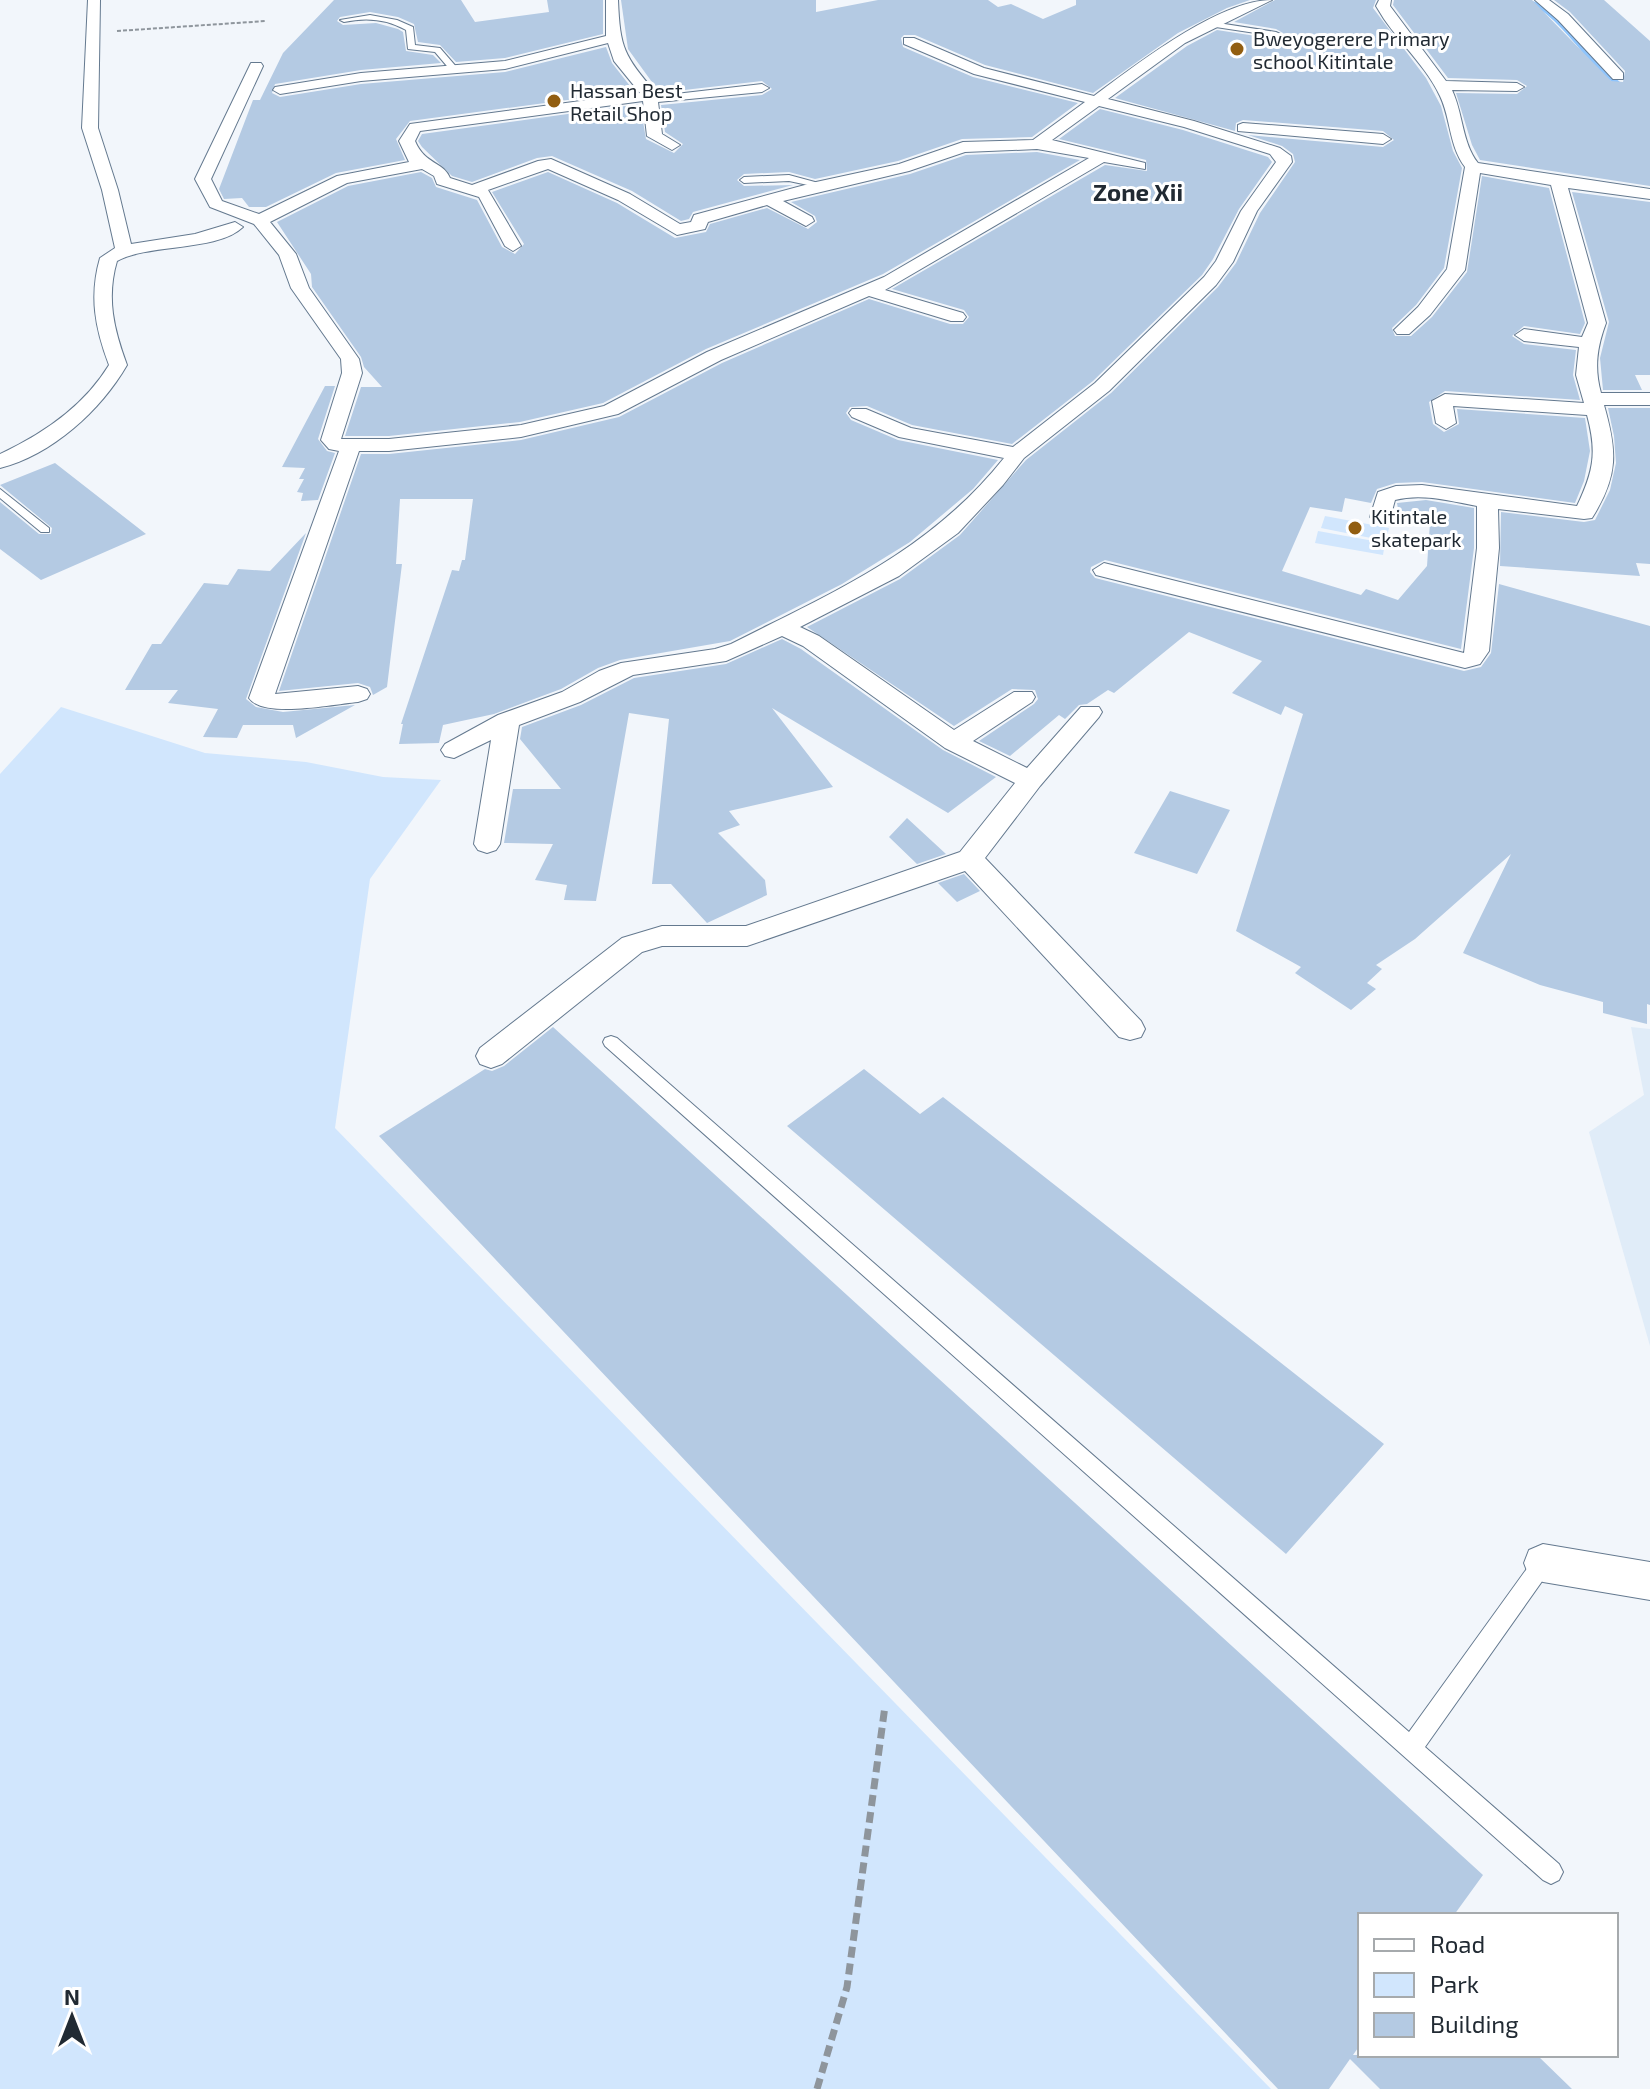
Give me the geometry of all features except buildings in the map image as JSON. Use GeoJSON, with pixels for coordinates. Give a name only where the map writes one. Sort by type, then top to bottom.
{"type":"FeatureCollection","features":[{"type":"Feature","properties":{"kind":"street"},"geometry":{"type":"LineString","coordinates":[[94,0],[90,128],[110,190],[124,250]]}},
{"type":"Feature","properties":{"kind":"street"},"geometry":{"type":"LineString","coordinates":[[612,0],[613,38],[621,61],[650,96],[655,136],[672,145]]}},
{"type":"Feature","properties":{"kind":"street"},"geometry":{"type":"LineString","coordinates":[[1037,144],[1180,40],[1266,0]]}},
{"type":"Feature","properties":{"kind":"street"},"geometry":{"type":"LineString","coordinates":[[1385,0],[1383,6],[1396,29],[1441,85],[1452,104],[1468,162],[1456,270],[1424,311],[1403,330]]}},
{"type":"Feature","properties":{"kind":"street"},"geometry":{"type":"LineString","coordinates":[[1541,0],[1563,17],[1618,76]]}},
{"type":"Feature","properties":{"kind":"street"},"geometry":{"type":"LineString","coordinates":[[280,90],[361,77],[505,65],[613,38]]}},
{"type":"Feature","properties":{"kind":"street"},"geometry":{"type":"LineString","coordinates":[[454,750],[507,721],[571,697],[607,676],[629,668],[718,656],[783,628],[911,558],[950,528],[996,481],[1017,454],[1102,387],[1210,281],[1224,262],[1249,211],[1284,162],[1283,156],[1275,151],[1189,124],[979,71],[909,41]]}},
{"type":"Feature","properties":{"kind":"street"},"geometry":{"type":"LineString","coordinates":[[256,66],[237,99],[225,135],[203,179],[216,204],[260,220],[287,254],[300,288],[350,359],[352,373],[331,440],[336,445],[389,445],[506,433],[592,417],[714,356],[870,291],[1100,158]]}},
{"type":"Feature","properties":{"kind":"street"},"geometry":{"type":"LineString","coordinates":[[1441,85],[1517,87]]}},
{"type":"Feature","properties":{"kind":"street"},"geometry":{"type":"LineString","coordinates":[[513,246],[485,194],[443,181],[441,174],[415,159],[407,141],[415,127],[650,96],[667,99],[762,88]]}},
{"type":"Feature","properties":{"kind":"street"},"geometry":{"type":"LineString","coordinates":[[1189,124],[1383,139]]}},
{"type":"Feature","properties":{"kind":"street"},"geometry":{"type":"LineString","coordinates":[[475,189],[551,164],[624,197],[677,230],[699,225],[700,219],[822,185],[903,168],[963,147],[1056,145],[1139,166]]}},
{"type":"Feature","properties":{"kind":"street"},"geometry":{"type":"LineString","coordinates":[[1468,162],[1525,165]]}},
{"type":"Feature","properties":{"kind":"street"},"geometry":{"type":"LineString","coordinates":[[1468,162],[1558,182],[1650,194]]}},
{"type":"Feature","properties":{"kind":"street"},"geometry":{"type":"LineString","coordinates":[[260,220],[343,179],[426,164]]}},
{"type":"Feature","properties":{"kind":"street"},"geometry":{"type":"LineString","coordinates":[[1381,517],[1385,496],[1419,492],[1586,512],[1600,479],[1605,445],[1586,375],[1589,343],[1597,323],[1558,182]]}},
{"type":"Feature","properties":{"kind":"street"},"geometry":{"type":"LineString","coordinates":[[770,200],[806,221]]}},
{"type":"Feature","properties":{"kind":"street"},"geometry":{"type":"LineString","coordinates":[[0,462],[34,446],[62,426],[112,377],[118,365],[103,330],[103,288],[109,258],[124,250],[198,239],[235,227]]}},
{"type":"Feature","properties":{"kind":"street"},"geometry":{"type":"LineString","coordinates":[[870,291],[957,317]]}},
{"type":"Feature","properties":{"kind":"street"},"geometry":{"type":"LineString","coordinates":[[1524,335],[1589,343]]}},
{"type":"Feature","properties":{"kind":"street"},"geometry":{"type":"LineString","coordinates":[[1446,423],[1442,401],[1445,400],[1592,404],[1650,399]]}},
{"type":"Feature","properties":{"kind":"street"},"geometry":{"type":"LineString","coordinates":[[859,413],[906,433],[1017,454]]}},
{"type":"Feature","properties":{"kind":"street"},"geometry":{"type":"LineString","coordinates":[[351,445],[261,698],[268,702],[358,694]]}},
{"type":"Feature","properties":{"kind":"street"},"geometry":{"type":"LineString","coordinates":[[1104,570],[1468,661],[1477,651],[1488,548],[1487,501]]}},
{"type":"Feature","properties":{"kind":"street"},"geometry":{"type":"LineString","coordinates":[[783,628],[811,641],[954,742],[1031,780]]}},
{"type":"Feature","properties":{"kind":"street"},"geometry":{"type":"LineString","coordinates":[[954,742],[1023,697]]}},
{"type":"Feature","properties":{"kind":"street"},"geometry":{"type":"LineString","coordinates":[[491,1056],[632,945],[662,936],[747,936],[970,859],[1031,780],[1090,712]]}},
{"type":"Feature","properties":{"kind":"street"},"geometry":{"type":"LineString","coordinates":[[487,844],[507,721]]}},
{"type":"Feature","properties":{"kind":"street"},"geometry":{"type":"LineString","coordinates":[[970,859],[1130,1029]]}},
{"type":"Feature","properties":{"kind":"street"},"geometry":{"type":"LineString","coordinates":[[1543,1563],[1650,1581]]}},
{"type":"Feature","properties":{"kind":"lane"},"geometry":{"type":"LineString","coordinates":[[344,20],[377,18],[400,23],[410,29],[411,47],[437,50],[455,70]]}},
{"type":"Feature","properties":{"kind":"lane"},"geometry":{"type":"LineString","coordinates":[[1212,24],[1276,34]]}},
{"type":"Feature","properties":{"kind":"lane"},"geometry":{"type":"LineString","coordinates":[[744,180],[789,178],[822,185]]}},
{"type":"Feature","properties":{"kind":"lane"},"geometry":{"type":"LineString","coordinates":[[0,492],[45,530]]}},
{"type":"Feature","properties":{"kind":"lane"},"geometry":{"type":"LineString","coordinates":[[611,1042],[1551,1872]]}},
{"type":"Feature","properties":{"kind":"lane"},"geometry":{"type":"LineString","coordinates":[[1411,1748],[1543,1563]]}},
{"type":"Feature","properties":{"kind":"path"},"geometry":{"type":"LineString","coordinates":[[93,32],[266,21]]}},
{"type":"Feature","properties":{"kind":"path"},"geometry":{"type":"LineString","coordinates":[[817,2089],[847,1987],[885,1706]]}},
{"type":"Feature","properties":{"kind":"shaded area"},"geometry":{"type":"Polygon","coordinates":[[[1631,1027],[1650,1029],[1650,1346],[1589,1132],[1644,1095],[1631,1027]]]}},
{"type":"Feature","properties":{"kind":"green space","name":"Kitintale skatepark"},"geometry":{"type":"Polygon","coordinates":[[[1325,516],[1389,528],[1386,541],[1321,528],[1325,516]]]}},
{"type":"Feature","properties":{"kind":"green space","name":"Kitintale skatepark"},"geometry":{"type":"Polygon","coordinates":[[[1318,531],[1385,543],[1383,555],[1315,543],[1318,531]]]}},
{"type":"Feature","properties":{"kind":"green space"},"geometry":{"type":"Polygon","coordinates":[[[61,707],[205,753],[306,762],[383,777],[441,780],[370,879],[335,1128],[1271,2089],[0,2089],[0,774],[61,707]]]}},
{"type":"Feature","properties":{"kind":"waterway"},"geometry":{"type":"LineString","coordinates":[[1530,0],[1568,31],[1600,67],[1625,89]]}},
{"type":"Feature","properties":{"kind":"place","name":"Bweyogerere Primary school Kitintale"},"geometry":{"type":"Point","coordinates":[1237,49]}},
{"type":"Feature","properties":{"kind":"place","name":"Hassan Best Retail Shop"},"geometry":{"type":"Point","coordinates":[554,101]}},
{"type":"Feature","properties":{"kind":"place","name":"Kitintale skatepark"},"geometry":{"type":"Point","coordinates":[1355,528]}},
{"type":"Feature","properties":{"kind":"district","name":"Zone Xii"},"geometry":{"type":"Point","coordinates":[1138,191]}}]}
